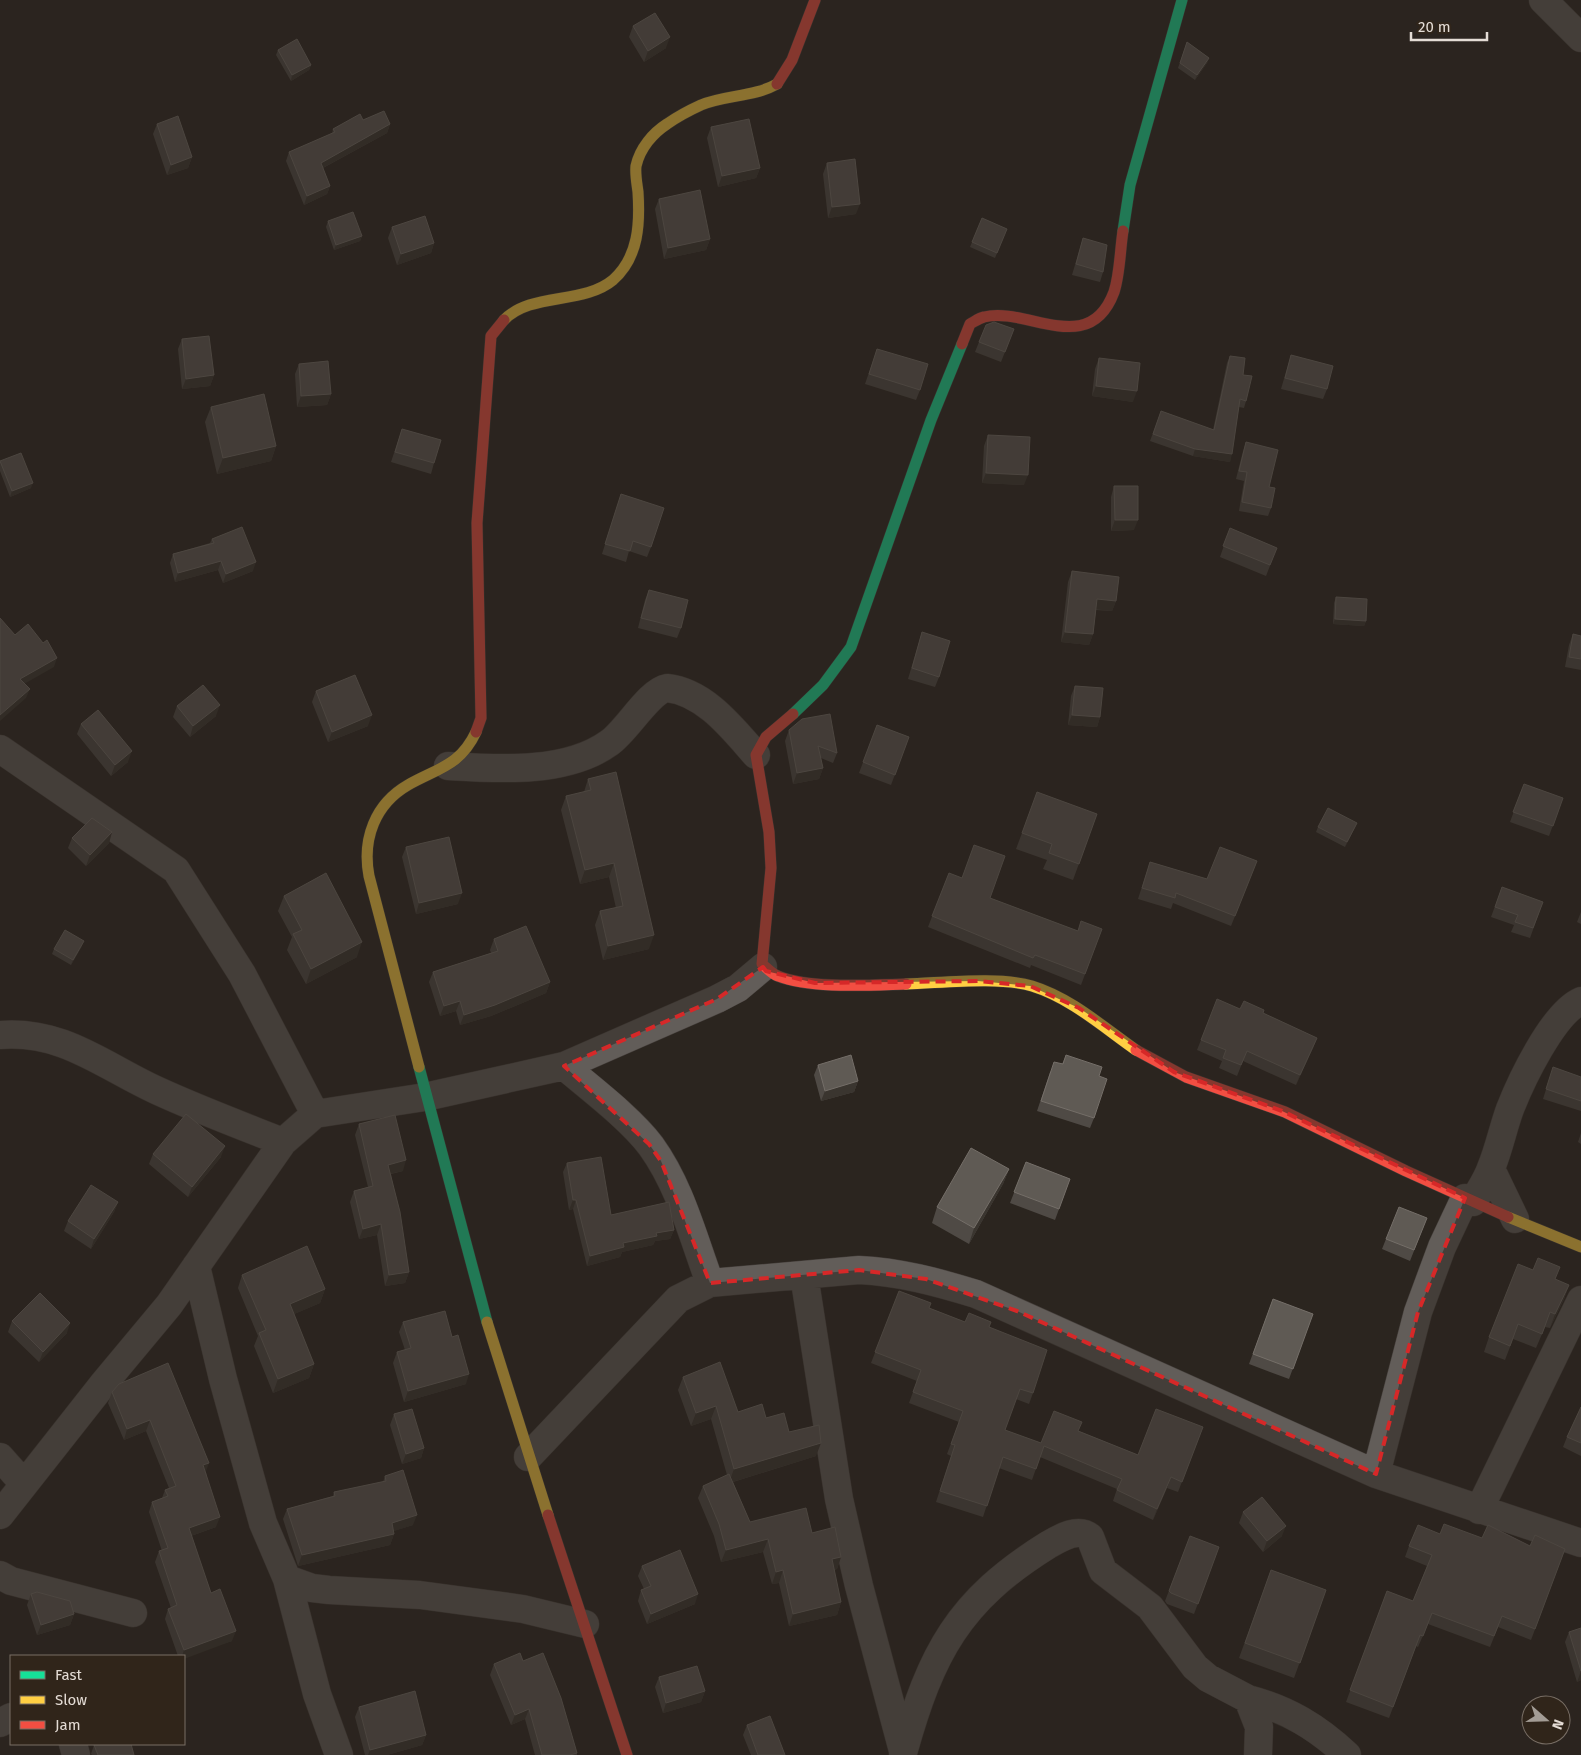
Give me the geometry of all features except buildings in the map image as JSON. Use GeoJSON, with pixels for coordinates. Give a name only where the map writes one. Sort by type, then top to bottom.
{"type":"FeatureCollection","features":[{"type":"Feature","properties":{"kind":"street"},"geometry":{"type":"LineString","coordinates":[[627,1755],[528,1457],[483,1312],[373,893],[366,848],[378,814],[391,798],[402,788],[448,766],[465,750],[478,728],[482,710],[477,523],[487,410],[491,336],[506,318],[518,311],[547,301],[587,294],[606,285],[614,278],[625,266],[634,248],[640,222],[636,167],[641,153],[653,135],[668,123],[701,105],[758,92],[777,85],[792,60],[815,0]]}},
{"type":"Feature","properties":{"kind":"street"},"geometry":{"type":"LineString","coordinates":[[756,755],[766,737],[825,685],[839,669],[851,647],[931,420],[970,324],[976,318],[992,316],[1062,327],[1089,322],[1107,306],[1114,291],[1130,185],[1143,143],[1159,76],[1182,0]]}},
{"type":"Feature","properties":{"kind":"street"},"geometry":{"type":"LineString","coordinates":[[1543,0],[1581,38]]}},
{"type":"Feature","properties":{"kind":"street"},"geometry":{"type":"LineString","coordinates":[[448,766],[519,769],[554,763],[594,752],[610,743],[653,697],[667,688],[679,691],[705,704],[724,719],[756,755],[769,832],[771,868],[761,957],[766,972],[776,977],[815,983],[864,984],[978,981],[1030,986],[1079,1008],[1139,1051],[1174,1072],[1282,1111],[1469,1200],[1581,1247]]}},
{"type":"Feature","properties":{"kind":"street"},"geometry":{"type":"LineString","coordinates":[[0,749],[176,870],[242,974],[315,1114]]}},
{"type":"Feature","properties":{"kind":"street"},"geometry":{"type":"LineString","coordinates":[[0,1515],[104,1383],[169,1305],[283,1142],[315,1114],[426,1097],[564,1066],[717,1000],[745,983],[763,967]]}},
{"type":"Feature","properties":{"kind":"street"},"geometry":{"type":"LineString","coordinates":[[1376,1474],[1418,1312],[1442,1247],[1469,1200],[1491,1169],[1510,1109],[1522,1083],[1556,1023],[1565,1012],[1581,1001]]}},
{"type":"Feature","properties":{"kind":"street"},"geometry":{"type":"LineString","coordinates":[[0,1034],[26,1034],[53,1038],[75,1047],[156,1090],[283,1142]]}},
{"type":"Feature","properties":{"kind":"street"},"geometry":{"type":"LineString","coordinates":[[564,1066],[649,1144],[673,1183],[710,1282]]}},
{"type":"Feature","properties":{"kind":"street"},"geometry":{"type":"LineString","coordinates":[[1491,1169],[1515,1219]]}},
{"type":"Feature","properties":{"kind":"street"},"geometry":{"type":"LineString","coordinates":[[196,1266],[222,1379],[263,1523],[288,1580],[317,1694],[339,1755]]}},
{"type":"Feature","properties":{"kind":"street"},"geometry":{"type":"LineString","coordinates":[[528,1457],[678,1299],[710,1282],[859,1270],[884,1271],[926,1279],[976,1294],[1376,1474],[1581,1543]]}},
{"type":"Feature","properties":{"kind":"street"},"geometry":{"type":"LineString","coordinates":[[804,1275],[839,1499],[859,1586],[904,1754]]}},
{"type":"Feature","properties":{"kind":"street"},"geometry":{"type":"LineString","coordinates":[[1479,1510],[1581,1300]]}},
{"type":"Feature","properties":{"kind":"street"},"geometry":{"type":"LineString","coordinates":[[0,1457],[24,1484]]}},
{"type":"Feature","properties":{"kind":"street"},"geometry":{"type":"LineString","coordinates":[[904,1754],[916,1706],[947,1638],[989,1588],[1014,1566],[1056,1540],[1073,1533],[1089,1536],[1103,1571],[1150,1607],[1194,1667],[1208,1678],[1248,1699],[1284,1710],[1328,1737],[1346,1755]]}},
{"type":"Feature","properties":{"kind":"street"},"geometry":{"type":"LineString","coordinates":[[0,1576],[11,1581],[133,1613]]}},
{"type":"Feature","properties":{"kind":"street"},"geometry":{"type":"LineString","coordinates":[[288,1580],[312,1588],[420,1595],[523,1609],[585,1624]]}},
{"type":"Feature","properties":{"kind":"street"},"geometry":{"type":"LineString","coordinates":[[1248,1699],[1259,1727],[1258,1755]]}},
{"type":"Feature","properties":{"kind":"highlighted area"},"geometry":{"type":"Polygon","coordinates":[[[763,967],[766,971],[815,983],[978,981],[1030,986],[1079,1008],[1174,1072],[1282,1111],[1465,1198],[1418,1312],[1376,1474],[1017,1311],[926,1279],[859,1270],[710,1283],[661,1161],[649,1144],[564,1066],[717,999],[763,967]]]}},
{"type":"Feature","properties":{"kind":"traffic: fast"},"geometry":{"type":"LineString","coordinates":[[1123,231],[1130,185],[1182,0]]}},
{"type":"Feature","properties":{"kind":"traffic: fast"},"geometry":{"type":"LineString","coordinates":[[793,714],[823,685],[851,647],[931,420],[962,344]]}},
{"type":"Feature","properties":{"kind":"traffic: fast"},"geometry":{"type":"LineString","coordinates":[[419,1067],[487,1322]]}},
{"type":"Feature","properties":{"kind":"traffic: slow"},"geometry":{"type":"LineString","coordinates":[[504,320],[515,311],[528,305],[587,293],[601,288],[622,271],[633,250],[638,227],[639,204],[636,166],[644,147],[657,132],[688,111],[701,105],[720,99],[749,94],[777,84]]}},
{"type":"Feature","properties":{"kind":"traffic: slow"},"geometry":{"type":"LineString","coordinates":[[419,1067],[369,876],[367,862],[370,836],[379,812],[387,802],[408,785],[455,759],[463,752],[476,732]]}},
{"type":"Feature","properties":{"kind":"traffic: slow"},"geometry":{"type":"LineString","coordinates":[[906,984],[1003,981],[1032,986],[1073,1005],[1136,1050]]}},
{"type":"Feature","properties":{"kind":"traffic: slow"},"geometry":{"type":"LineString","coordinates":[[1508,1217],[1581,1247]]}},
{"type":"Feature","properties":{"kind":"traffic: slow"},"geometry":{"type":"LineString","coordinates":[[487,1322],[548,1515]]}},
{"type":"Feature","properties":{"kind":"traffic: jam"},"geometry":{"type":"LineString","coordinates":[[777,84],[792,60],[815,0]]}},
{"type":"Feature","properties":{"kind":"traffic: jam"},"geometry":{"type":"LineString","coordinates":[[962,344],[970,324],[984,317],[1019,318],[1056,326],[1073,326],[1089,323],[1103,312],[1114,292],[1119,270],[1123,231]]}},
{"type":"Feature","properties":{"kind":"traffic: jam"},"geometry":{"type":"LineString","coordinates":[[476,732],[481,718],[477,523],[491,336],[504,320]]}},
{"type":"Feature","properties":{"kind":"traffic: jam"},"geometry":{"type":"LineString","coordinates":[[793,714],[766,737],[756,755],[769,832],[771,868],[762,964],[776,975],[806,983],[823,985],[906,984]]}},
{"type":"Feature","properties":{"kind":"traffic: jam"},"geometry":{"type":"LineString","coordinates":[[1136,1050],[1186,1077],[1285,1112],[1406,1171],[1508,1217]]}},
{"type":"Feature","properties":{"kind":"traffic: jam"},"geometry":{"type":"LineString","coordinates":[[548,1515],[627,1755]]}}]}
